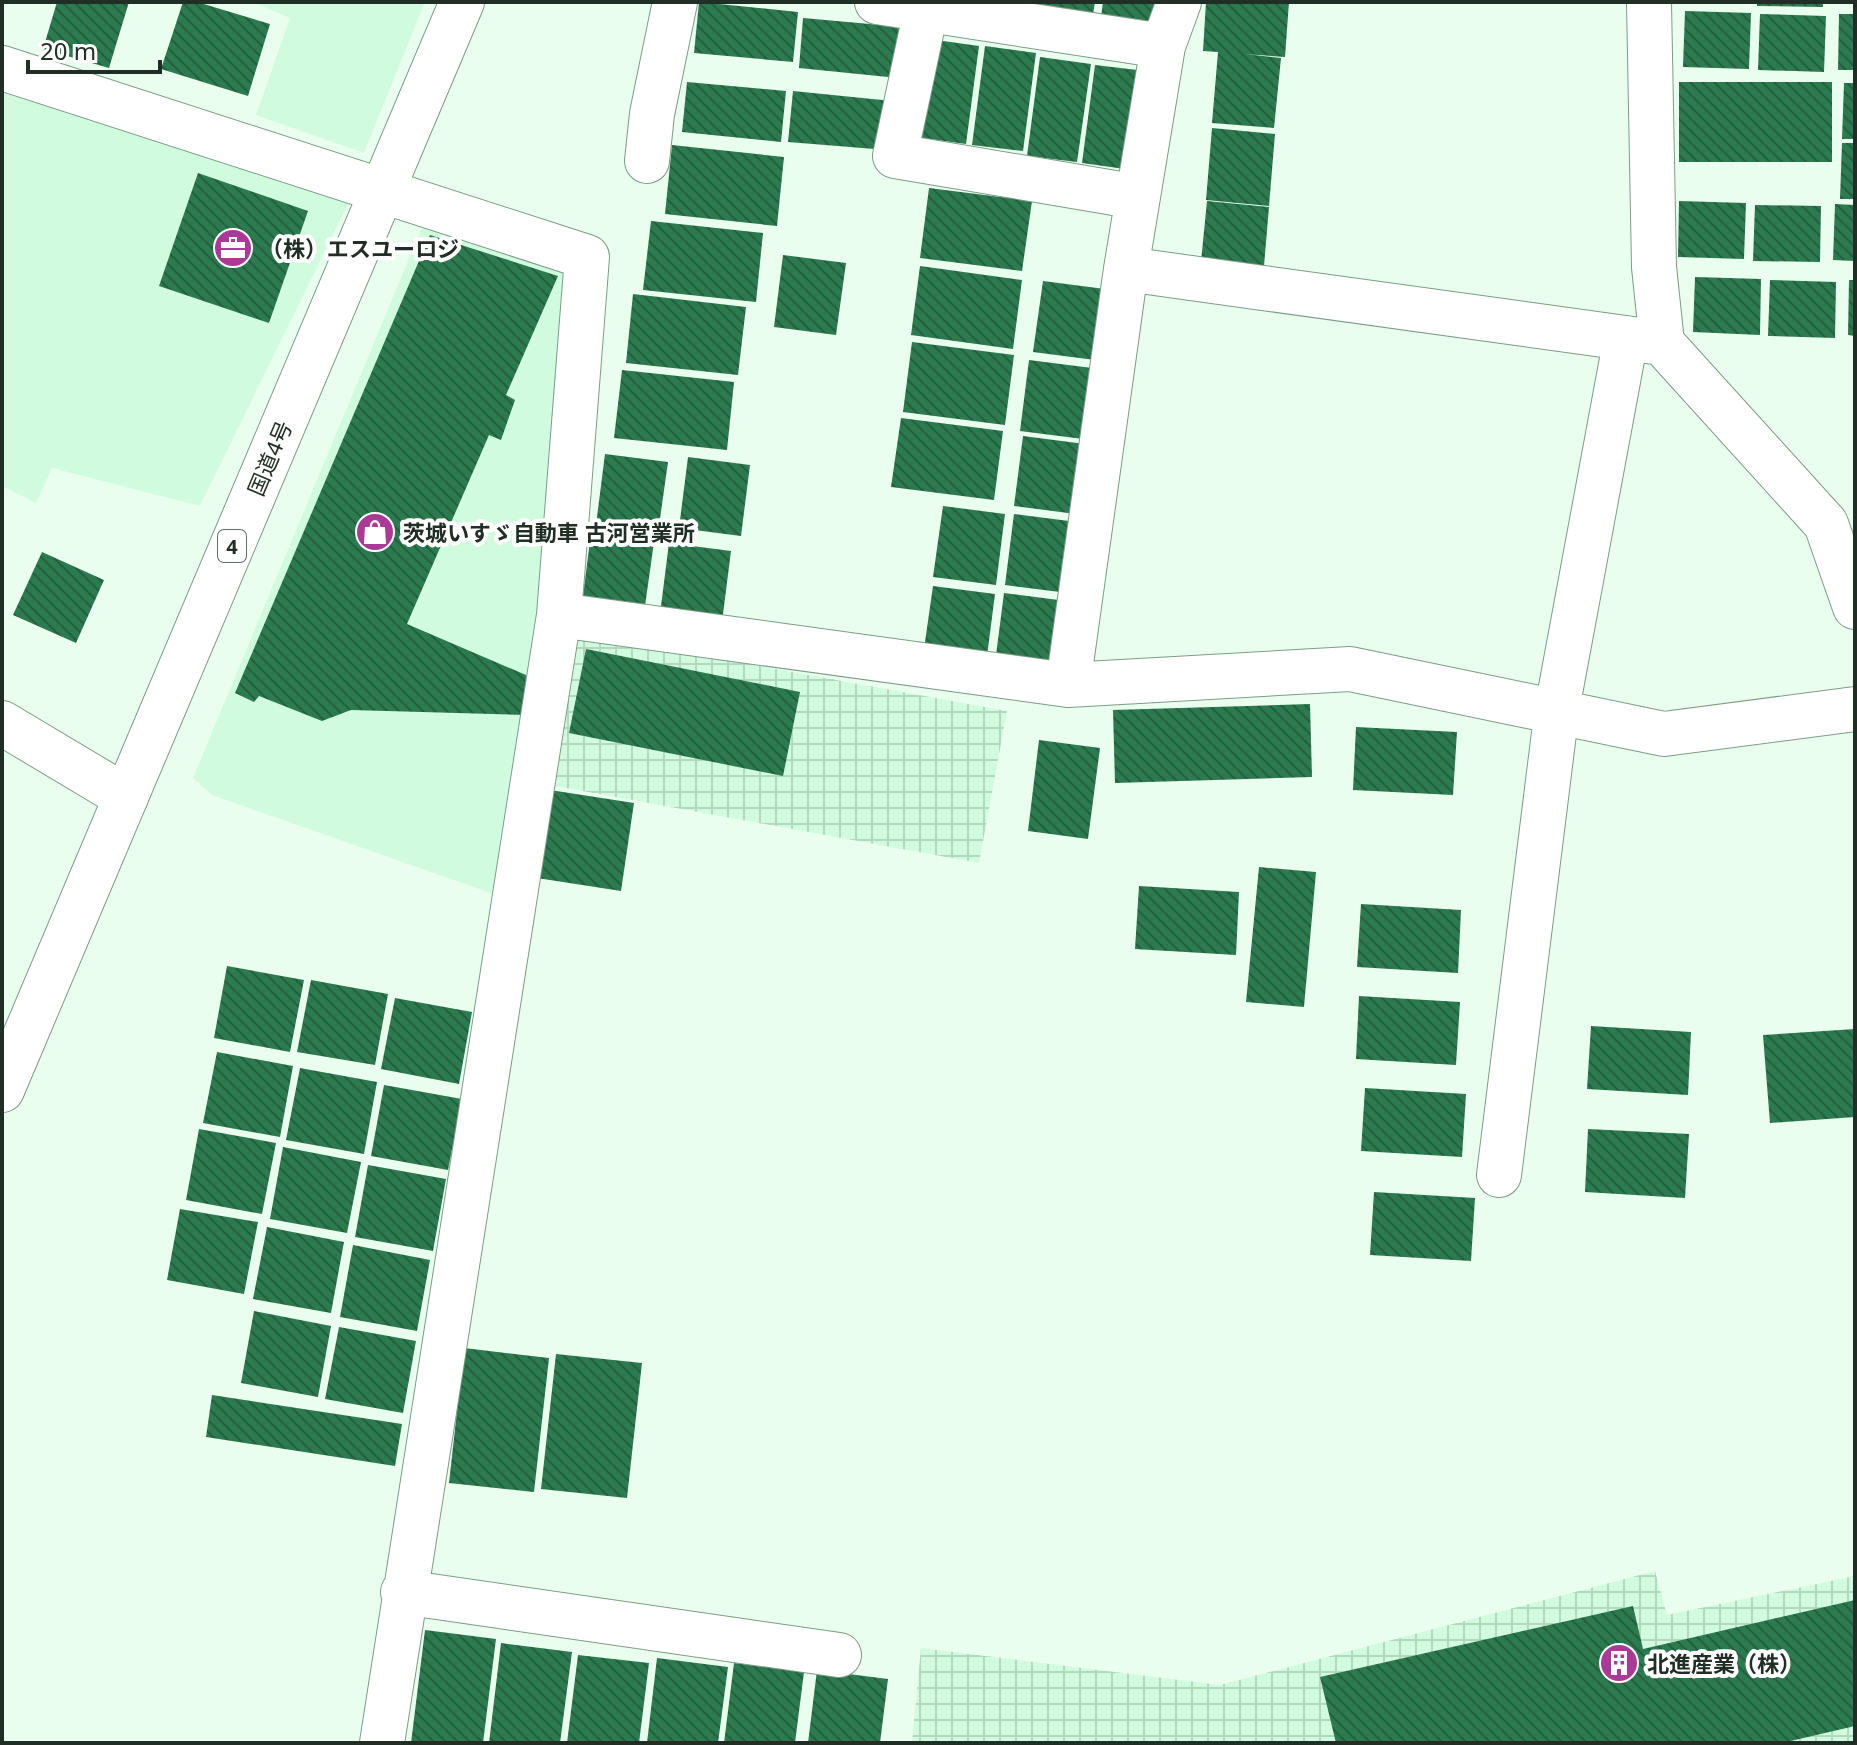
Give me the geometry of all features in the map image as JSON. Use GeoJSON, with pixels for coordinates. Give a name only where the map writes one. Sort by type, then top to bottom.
{"type":"FeatureCollection","features":[{"type":"Feature","properties":{"kind":"main road","name":"国道4号"},"geometry":{"type":"LineString","coordinates":[[2,1090],[462,2]]}},
{"type":"Feature","properties":{"kind":"main road"},"geometry":{"type":"LineString","coordinates":[[647,161],[652,114],[675,2]]}},
{"type":"Feature","properties":{"kind":"main road"},"geometry":{"type":"LineString","coordinates":[[877,2],[1163,46]]}},
{"type":"Feature","properties":{"kind":"main road"},"geometry":{"type":"LineString","coordinates":[[1068,685],[1126,269],[1163,46],[1179,2]]}},
{"type":"Feature","properties":{"kind":"main road"},"geometry":{"type":"LineString","coordinates":[[1499,1175],[1557,709],[1644,341],[1654,267],[1649,2]]}},
{"type":"Feature","properties":{"kind":"main road"},"geometry":{"type":"LineString","coordinates":[[926,10],[895,156],[1138,197]]}},
{"type":"Feature","properties":{"kind":"main road"},"geometry":{"type":"LineString","coordinates":[[2,68],[587,257],[559,615],[403,1592],[382,1743]]}},
{"type":"Feature","properties":{"kind":"main road"},"geometry":{"type":"LineString","coordinates":[[1126,269],[1644,341],[1826,524],[1855,607]]}},
{"type":"Feature","properties":{"kind":"main road"},"geometry":{"type":"LineString","coordinates":[[559,615],[1068,685],[1350,669],[1557,709],[1664,734],[1855,709]]}},
{"type":"Feature","properties":{"kind":"main road"},"geometry":{"type":"LineString","coordinates":[[2,723],[126,797]]}},
{"type":"Feature","properties":{"kind":"main road"},"geometry":{"type":"LineString","coordinates":[[403,1592],[839,1655]]}},
{"type":"Feature","properties":{"kind":"shaded area"},"geometry":{"type":"Polygon","coordinates":[[[253,2],[425,2],[364,153],[256,115],[290,18],[253,2]]]}},
{"type":"Feature","properties":{"kind":"shaded area"},"geometry":{"type":"Polygon","coordinates":[[[2,87],[352,196],[200,506],[52,468],[36,503],[2,486],[2,87]]]}},
{"type":"Feature","properties":{"kind":"shaded area"},"geometry":{"type":"Polygon","coordinates":[[[425,220],[587,257],[502,897],[212,795],[193,778],[425,220]]]}},
{"type":"Feature","properties":{"kind":"shaded area"},"geometry":{"type":"Polygon","coordinates":[[[561,630],[1007,711],[979,863],[533,782],[561,630]]]}},
{"type":"Feature","properties":{"kind":"shaded area"},"geometry":{"type":"Polygon","coordinates":[[[1655,1571],[1667,1615],[1855,1576],[1855,1743],[912,1743],[921,1648],[1220,1685],[1655,1571]]]}},
{"type":"Feature","properties":{"kind":"building"},"geometry":{"type":"Polygon","coordinates":[[[57,2],[129,2],[109,68],[43,49],[57,2]]]}},
{"type":"Feature","properties":{"kind":"building"},"geometry":{"type":"Polygon","coordinates":[[[183,2],[197,2],[270,24],[248,96],[161,69],[183,2]]]}},
{"type":"Feature","properties":{"kind":"building"},"geometry":{"type":"Polygon","coordinates":[[[699,2],[798,12],[793,62],[694,53],[699,2]]]}},
{"type":"Feature","properties":{"kind":"building"},"geometry":{"type":"Polygon","coordinates":[[[1032,2],[1095,2],[1092,21],[1031,13],[1032,2]]]}},
{"type":"Feature","properties":{"kind":"building"},"geometry":{"type":"Polygon","coordinates":[[[1103,2],[1167,2],[1163,33],[1100,25],[1103,2]]]}},
{"type":"Feature","properties":{"kind":"building"},"geometry":{"type":"Polygon","coordinates":[[[1206,2],[1289,2],[1285,57],[1245,54],[1281,58],[1274,128],[1212,123],[1218,52],[1203,51],[1206,2]]]}},
{"type":"Feature","properties":{"kind":"building"},"geometry":{"type":"Polygon","coordinates":[[[1757,2],[1823,2],[1823,7],[1757,6],[1757,2]]]}},
{"type":"Feature","properties":{"kind":"building"},"geometry":{"type":"Polygon","coordinates":[[[1685,11],[1751,13],[1749,69],[1683,67],[1685,11]]]}},
{"type":"Feature","properties":{"kind":"building"},"geometry":{"type":"Polygon","coordinates":[[[1760,14],[1826,16],[1824,72],[1758,70],[1760,14]]]}},
{"type":"Feature","properties":{"kind":"building"},"geometry":{"type":"Polygon","coordinates":[[[1839,14],[1855,14],[1855,70],[1838,70],[1839,14]]]}},
{"type":"Feature","properties":{"kind":"building"},"geometry":{"type":"Polygon","coordinates":[[[803,18],[903,27],[898,78],[799,68],[803,18]]]}},
{"type":"Feature","properties":{"kind":"building"},"geometry":{"type":"Polygon","coordinates":[[[929,39],[979,46],[966,144],[915,137],[929,39]]]}},
{"type":"Feature","properties":{"kind":"building"},"geometry":{"type":"Polygon","coordinates":[[[985,46],[1036,53],[1023,151],[972,145],[985,46]]]}},
{"type":"Feature","properties":{"kind":"building"},"geometry":{"type":"Polygon","coordinates":[[[1040,57],[1091,64],[1077,162],[1027,156],[1040,57]]]}},
{"type":"Feature","properties":{"kind":"building"},"geometry":{"type":"Polygon","coordinates":[[[1095,65],[1146,71],[1132,170],[1082,163],[1095,65]]]}},
{"type":"Feature","properties":{"kind":"building"},"geometry":{"type":"Polygon","coordinates":[[[687,82],[786,91],[781,142],[682,132],[687,82]]]}},
{"type":"Feature","properties":{"kind":"building"},"geometry":{"type":"Polygon","coordinates":[[[1679,82],[1832,82],[1832,162],[1679,162],[1679,82]]]}},
{"type":"Feature","properties":{"kind":"building"},"geometry":{"type":"Polygon","coordinates":[[[1844,83],[1855,83],[1855,139],[1842,139],[1844,83]]]}},
{"type":"Feature","properties":{"kind":"building"},"geometry":{"type":"Polygon","coordinates":[[[793,91],[892,101],[887,150],[788,142],[793,91]]]}},
{"type":"Feature","properties":{"kind":"building"},"geometry":{"type":"Polygon","coordinates":[[[1212,128],[1275,134],[1269,206],[1206,200],[1212,128]]]}},
{"type":"Feature","properties":{"kind":"building"},"geometry":{"type":"Polygon","coordinates":[[[1842,143],[1855,143],[1855,199],[1840,199],[1842,143]]]}},
{"type":"Feature","properties":{"kind":"building"},"geometry":{"type":"Polygon","coordinates":[[[672,145],[784,157],[777,226],[665,214],[672,145]]]}},
{"type":"Feature","properties":{"kind":"building","name":"（株）エスユーロジ"},"geometry":{"type":"Polygon","coordinates":[[[198,173],[308,211],[269,323],[159,286],[198,173]]]}},
{"type":"Feature","properties":{"kind":"building"},"geometry":{"type":"Polygon","coordinates":[[[929,188],[1032,201],[1022,271],[920,258],[929,188]]]}},
{"type":"Feature","properties":{"kind":"building"},"geometry":{"type":"Polygon","coordinates":[[[1207,201],[1269,207],[1263,278],[1200,272],[1207,201]]]}},
{"type":"Feature","properties":{"kind":"building"},"geometry":{"type":"Polygon","coordinates":[[[1679,201],[1746,203],[1744,259],[1678,257],[1679,201]]]}},
{"type":"Feature","properties":{"kind":"building"},"geometry":{"type":"Polygon","coordinates":[[[1835,204],[1855,205],[1855,261],[1833,260],[1835,204]]]}},
{"type":"Feature","properties":{"kind":"building"},"geometry":{"type":"Polygon","coordinates":[[[1755,205],[1821,206],[1820,262],[1753,261],[1755,205]]]}},
{"type":"Feature","properties":{"kind":"building"},"geometry":{"type":"Polygon","coordinates":[[[651,221],[763,233],[756,302],[643,290],[651,221]]]}},
{"type":"Feature","properties":{"kind":"building","name":"茨城いすゞ自動車 古河営業所"},"geometry":{"type":"Polygon","coordinates":[[[430,235],[558,276],[506,395],[515,400],[501,440],[489,435],[407,624],[526,675],[525,715],[351,710],[322,721],[259,696],[254,702],[235,693],[430,235]]]}},
{"type":"Feature","properties":{"kind":"building"},"geometry":{"type":"Polygon","coordinates":[[[783,255],[846,263],[836,335],[774,327],[783,255]]]}},
{"type":"Feature","properties":{"kind":"building"},"geometry":{"type":"Polygon","coordinates":[[[920,266],[1022,280],[1013,349],[911,335],[920,266]]]}},
{"type":"Feature","properties":{"kind":"building"},"geometry":{"type":"Polygon","coordinates":[[[1695,277],[1761,279],[1760,335],[1693,332],[1695,277]]]}},
{"type":"Feature","properties":{"kind":"building"},"geometry":{"type":"Polygon","coordinates":[[[1770,280],[1836,282],[1835,338],[1768,336],[1770,280]]]}},
{"type":"Feature","properties":{"kind":"building"},"geometry":{"type":"Polygon","coordinates":[[[1849,280],[1855,280],[1855,336],[1848,335],[1849,280]]]}},
{"type":"Feature","properties":{"kind":"building"},"geometry":{"type":"Polygon","coordinates":[[[1043,281],[1105,289],[1095,360],[1033,352],[1043,281]]]}},
{"type":"Feature","properties":{"kind":"building"},"geometry":{"type":"Polygon","coordinates":[[[633,294],[746,307],[738,375],[626,363],[633,294]]]}},
{"type":"Feature","properties":{"kind":"building"},"geometry":{"type":"Polygon","coordinates":[[[912,342],[1014,355],[1005,425],[903,412],[912,342]]]}},
{"type":"Feature","properties":{"kind":"building"},"geometry":{"type":"Polygon","coordinates":[[[1029,360],[1092,368],[1083,439],[1020,431],[1029,360]]]}},
{"type":"Feature","properties":{"kind":"building"},"geometry":{"type":"Polygon","coordinates":[[[622,370],[734,382],[727,450],[614,438],[622,370]]]}},
{"type":"Feature","properties":{"kind":"building"},"geometry":{"type":"Polygon","coordinates":[[[901,418],[1003,431],[994,500],[891,487],[901,418]]]}},
{"type":"Feature","properties":{"kind":"building"},"geometry":{"type":"Polygon","coordinates":[[[1023,436],[1085,444],[1076,514],[1014,506],[1023,436]]]}},
{"type":"Feature","properties":{"kind":"building"},"geometry":{"type":"Polygon","coordinates":[[[605,454],[668,462],[658,533],[596,525],[605,454]]]}},
{"type":"Feature","properties":{"kind":"building"},"geometry":{"type":"Polygon","coordinates":[[[688,457],[750,465],[741,536],[679,528],[688,457]]]}},
{"type":"Feature","properties":{"kind":"building"},"geometry":{"type":"Polygon","coordinates":[[[943,506],[1005,514],[996,585],[933,577],[943,506]]]}},
{"type":"Feature","properties":{"kind":"building"},"geometry":{"type":"Polygon","coordinates":[[[1014,514],[1077,522],[1068,593],[1005,585],[1014,514]]]}},
{"type":"Feature","properties":{"kind":"building"},"geometry":{"type":"Polygon","coordinates":[[[591,533],[654,542],[644,613],[582,604],[591,533]]]}},
{"type":"Feature","properties":{"kind":"building"},"geometry":{"type":"Polygon","coordinates":[[[669,543],[731,551],[722,622],[660,614],[669,543]]]}},
{"type":"Feature","properties":{"kind":"building"},"geometry":{"type":"Polygon","coordinates":[[[42,552],[104,580],[76,643],[13,615],[42,552]]]}},
{"type":"Feature","properties":{"kind":"building"},"geometry":{"type":"Polygon","coordinates":[[[933,586],[995,594],[986,664],[923,656],[933,586]]]}},
{"type":"Feature","properties":{"kind":"building"},"geometry":{"type":"Polygon","coordinates":[[[1004,593],[1066,601],[1057,671],[995,663],[1004,593]]]}},
{"type":"Feature","properties":{"kind":"building"},"geometry":{"type":"Polygon","coordinates":[[[586,649],[800,692],[783,776],[569,733],[586,649]]]}},
{"type":"Feature","properties":{"kind":"building"},"geometry":{"type":"Polygon","coordinates":[[[1310,704],[1312,777],[1115,783],[1113,710],[1310,704]]]}},
{"type":"Feature","properties":{"kind":"building"},"geometry":{"type":"Polygon","coordinates":[[[1356,727],[1457,732],[1453,795],[1353,790],[1356,727]]]}},
{"type":"Feature","properties":{"kind":"building"},"geometry":{"type":"Polygon","coordinates":[[[1039,740],[1100,748],[1088,839],[1028,831],[1039,740]]]}},
{"type":"Feature","properties":{"kind":"building"},"geometry":{"type":"Polygon","coordinates":[[[550,790],[634,803],[621,891],[537,878],[550,790]]]}},
{"type":"Feature","properties":{"kind":"building"},"geometry":{"type":"Polygon","coordinates":[[[1259,867],[1316,872],[1304,1007],[1246,1002],[1259,867]]]}},
{"type":"Feature","properties":{"kind":"building"},"geometry":{"type":"Polygon","coordinates":[[[1139,886],[1239,892],[1236,955],[1135,949],[1139,886]]]}},
{"type":"Feature","properties":{"kind":"building"},"geometry":{"type":"Polygon","coordinates":[[[1361,904],[1461,910],[1458,973],[1357,967],[1361,904]]]}},
{"type":"Feature","properties":{"kind":"building"},"geometry":{"type":"Polygon","coordinates":[[[227,966],[304,980],[290,1052],[214,1038],[227,966]]]}},
{"type":"Feature","properties":{"kind":"building"},"geometry":{"type":"Polygon","coordinates":[[[311,980],[388,994],[375,1065],[297,1052],[311,980]]]}},
{"type":"Feature","properties":{"kind":"building"},"geometry":{"type":"Polygon","coordinates":[[[1359,996],[1460,1002],[1456,1065],[1356,1059],[1359,996]]]}},
{"type":"Feature","properties":{"kind":"building"},"geometry":{"type":"Polygon","coordinates":[[[395,998],[472,1012],[459,1084],[381,1069],[395,998]]]}},
{"type":"Feature","properties":{"kind":"building"},"geometry":{"type":"Polygon","coordinates":[[[1591,1026],[1691,1032],[1688,1095],[1587,1089],[1591,1026]]]}},
{"type":"Feature","properties":{"kind":"building"},"geometry":{"type":"Polygon","coordinates":[[[1855,1029],[1855,1117],[1770,1123],[1763,1035],[1855,1029]]]}},
{"type":"Feature","properties":{"kind":"building"},"geometry":{"type":"Polygon","coordinates":[[[217,1052],[293,1066],[280,1137],[203,1123],[217,1052]]]}},
{"type":"Feature","properties":{"kind":"building"},"geometry":{"type":"Polygon","coordinates":[[[300,1068],[377,1082],[364,1154],[286,1140],[300,1068]]]}},
{"type":"Feature","properties":{"kind":"building"},"geometry":{"type":"Polygon","coordinates":[[[384,1085],[462,1099],[448,1170],[371,1156],[384,1085]]]}},
{"type":"Feature","properties":{"kind":"building"},"geometry":{"type":"Polygon","coordinates":[[[1365,1088],[1466,1094],[1462,1157],[1361,1151],[1365,1088]]]}},
{"type":"Feature","properties":{"kind":"building"},"geometry":{"type":"Polygon","coordinates":[[[199,1129],[276,1143],[262,1214],[186,1200],[199,1129]]]}},
{"type":"Feature","properties":{"kind":"building"},"geometry":{"type":"Polygon","coordinates":[[[1588,1129],[1689,1134],[1685,1198],[1585,1192],[1588,1129]]]}},
{"type":"Feature","properties":{"kind":"building"},"geometry":{"type":"Polygon","coordinates":[[[283,1147],[361,1162],[347,1233],[270,1219],[283,1147]]]}},
{"type":"Feature","properties":{"kind":"building"},"geometry":{"type":"Polygon","coordinates":[[[368,1165],[446,1179],[433,1251],[355,1237],[368,1165]]]}},
{"type":"Feature","properties":{"kind":"building"},"geometry":{"type":"Polygon","coordinates":[[[1374,1192],[1475,1198],[1471,1261],[1370,1255],[1374,1192]]]}},
{"type":"Feature","properties":{"kind":"building"},"geometry":{"type":"Polygon","coordinates":[[[180,1209],[258,1222],[244,1294],[167,1280],[180,1209]]]}},
{"type":"Feature","properties":{"kind":"building"},"geometry":{"type":"Polygon","coordinates":[[[267,1227],[344,1242],[331,1313],[253,1299],[267,1227]]]}},
{"type":"Feature","properties":{"kind":"building"},"geometry":{"type":"Polygon","coordinates":[[[353,1245],[430,1260],[417,1331],[340,1317],[353,1245]]]}},
{"type":"Feature","properties":{"kind":"building"},"geometry":{"type":"Polygon","coordinates":[[[254,1311],[331,1326],[318,1397],[241,1383],[254,1311]]]}},
{"type":"Feature","properties":{"kind":"building"},"geometry":{"type":"Polygon","coordinates":[[[339,1327],[416,1341],[403,1413],[325,1399],[339,1327]]]}},
{"type":"Feature","properties":{"kind":"building"},"geometry":{"type":"Polygon","coordinates":[[[464,1348],[549,1358],[534,1492],[449,1483],[464,1348]]]}},
{"type":"Feature","properties":{"kind":"building"},"geometry":{"type":"Polygon","coordinates":[[[556,1354],[642,1363],[627,1498],[541,1489],[556,1354]]]}},
{"type":"Feature","properties":{"kind":"building"},"geometry":{"type":"Polygon","coordinates":[[[212,1395],[402,1424],[395,1466],[206,1437],[212,1395]]]}},
{"type":"Feature","properties":{"kind":"building","name":"北進産業（株）"},"geometry":{"type":"Polygon","coordinates":[[[1855,1600],[1855,1726],[1782,1743],[1336,1743],[1320,1677],[1633,1606],[1643,1649],[1855,1600]]]}},
{"type":"Feature","properties":{"kind":"building"},"geometry":{"type":"Polygon","coordinates":[[[425,1630],[496,1639],[483,1743],[411,1743],[425,1630]]]}},
{"type":"Feature","properties":{"kind":"building"},"geometry":{"type":"Polygon","coordinates":[[[501,1643],[572,1652],[560,1743],[489,1743],[501,1643]]]}},
{"type":"Feature","properties":{"kind":"building"},"geometry":{"type":"Polygon","coordinates":[[[578,1655],[649,1663],[639,1743],[567,1743],[578,1655]]]}},
{"type":"Feature","properties":{"kind":"building"},"geometry":{"type":"Polygon","coordinates":[[[657,1658],[728,1667],[718,1743],[647,1743],[657,1658]]]}},
{"type":"Feature","properties":{"kind":"building"},"geometry":{"type":"Polygon","coordinates":[[[734,1663],[804,1672],[795,1743],[724,1743],[734,1663]]]}},
{"type":"Feature","properties":{"kind":"building"},"geometry":{"type":"Polygon","coordinates":[[[817,1670],[888,1679],[880,1743],[808,1743],[817,1670]]]}},
{"type":"Feature","properties":{"kind":"place","name":"（株）エスユーロジ"},"geometry":{"type":"Point","coordinates":[233,248]}},
{"type":"Feature","properties":{"kind":"place","name":"茨城いすゞ自動車 古河営業所"},"geometry":{"type":"Point","coordinates":[375,532]}},
{"type":"Feature","properties":{"kind":"place","name":"北進産業（株）"},"geometry":{"type":"Point","coordinates":[1619,1663]}}]}
